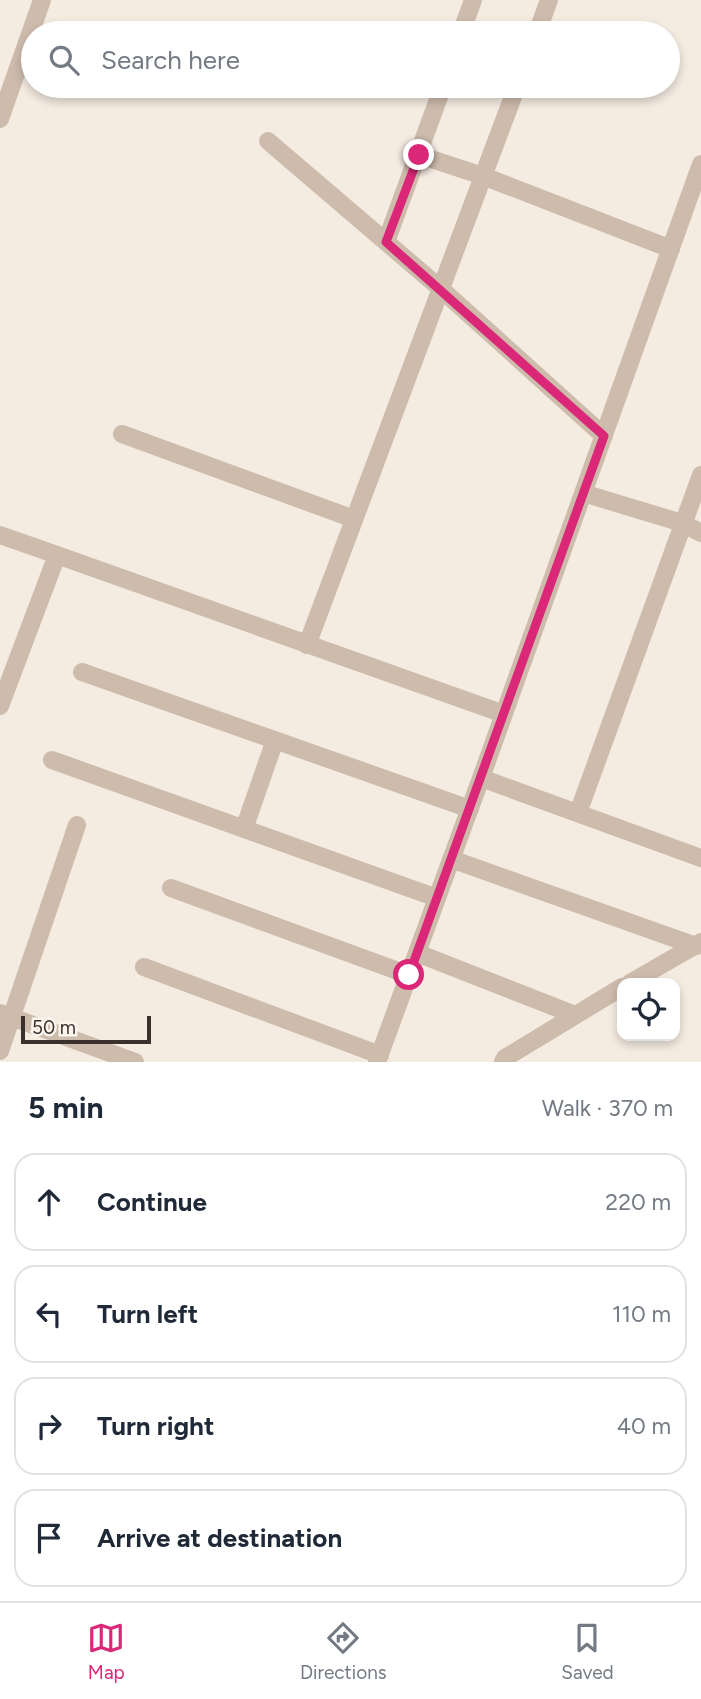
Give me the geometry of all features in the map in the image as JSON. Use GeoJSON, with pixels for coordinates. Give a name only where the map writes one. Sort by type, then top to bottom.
{"type":"FeatureCollection","features":[{"type":"Feature","properties":{"kind":"street"},"geometry":{"type":"LineString","coordinates":[[35,21],[42,0]]}},
{"type":"Feature","properties":{"kind":"street"},"geometry":{"type":"LineString","coordinates":[[465,21],[473,0]]}},
{"type":"Feature","properties":{"kind":"street"},"geometry":{"type":"LineString","coordinates":[[541,21],[549,0]]}},
{"type":"Feature","properties":{"kind":"street"},"geometry":{"type":"LineString","coordinates":[[0,118],[21,59]]}},
{"type":"Feature","properties":{"kind":"street"},"geometry":{"type":"LineString","coordinates":[[386,242],[439,98]]}},
{"type":"Feature","properties":{"kind":"street"},"geometry":{"type":"LineString","coordinates":[[307,645],[512,98]]}},
{"type":"Feature","properties":{"kind":"street"},"geometry":{"type":"LineString","coordinates":[[268,141],[440,289],[604,436]]}},
{"type":"Feature","properties":{"kind":"street"},"geometry":{"type":"LineString","coordinates":[[419,155],[483,176],[671,249]]}},
{"type":"Feature","properties":{"kind":"street"},"geometry":{"type":"LineString","coordinates":[[144,967],[379,1058],[701,164]]}},
{"type":"Feature","properties":{"kind":"street"},"geometry":{"type":"LineString","coordinates":[[122,434],[354,519]]}},
{"type":"Feature","properties":{"kind":"street"},"geometry":{"type":"LineString","coordinates":[[578,813],[701,475]]}},
{"type":"Feature","properties":{"kind":"street"},"geometry":{"type":"LineString","coordinates":[[583,493],[683,523],[701,533]]}},
{"type":"Feature","properties":{"kind":"street"},"geometry":{"type":"LineString","coordinates":[[0,535],[504,713]]}},
{"type":"Feature","properties":{"kind":"street"},"geometry":{"type":"LineString","coordinates":[[0,706],[57,555]]}},
{"type":"Feature","properties":{"kind":"street"},"geometry":{"type":"LineString","coordinates":[[82,672],[470,809]]}},
{"type":"Feature","properties":{"kind":"street"},"geometry":{"type":"LineString","coordinates":[[244,829],[275,740]]}},
{"type":"Feature","properties":{"kind":"street"},"geometry":{"type":"LineString","coordinates":[[51,760],[437,898]]}},
{"type":"Feature","properties":{"kind":"street"},"geometry":{"type":"LineString","coordinates":[[481,778],[701,858]]}},
{"type":"Feature","properties":{"kind":"street"},"geometry":{"type":"LineString","coordinates":[[0,1051],[6,1015],[78,825]]}},
{"type":"Feature","properties":{"kind":"street"},"geometry":{"type":"LineString","coordinates":[[452,859],[698,944]]}},
{"type":"Feature","properties":{"kind":"street"},"geometry":{"type":"LineString","coordinates":[[171,888],[409,975]]}},
{"type":"Feature","properties":{"kind":"street"},"geometry":{"type":"LineString","coordinates":[[639,978],[698,944]]}},
{"type":"Feature","properties":{"kind":"street"},"geometry":{"type":"LineString","coordinates":[[417,953],[575,1015]]}},
{"type":"Feature","properties":{"kind":"street"},"geometry":{"type":"LineString","coordinates":[[503,1062],[505,1058],[617,991]]}},
{"type":"Feature","properties":{"kind":"street"},"geometry":{"type":"LineString","coordinates":[[6,1015],[135,1062]]}},
{"type":"Feature","properties":{"kind":"route"},"geometry":{"type":"LineString","coordinates":[[409,975],[604,436],[386,242],[419,155]]}}]}
